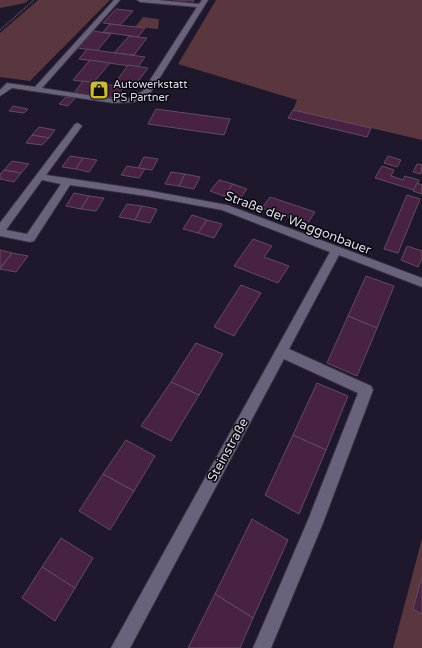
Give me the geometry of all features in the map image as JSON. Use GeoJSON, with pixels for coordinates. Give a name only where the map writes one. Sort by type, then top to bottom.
{"type":"FeatureCollection","features":[{"type":"Feature","properties":{"kind":"street"},"geometry":{"type":"LineString","coordinates":[[37,89],[117,0]]}},
{"type":"Feature","properties":{"kind":"street"},"geometry":{"type":"LineString","coordinates":[[0,94],[10,85],[113,101],[131,100],[146,93],[203,3],[140,0]]}},
{"type":"Feature","properties":{"kind":"street"},"geometry":{"type":"LineString","coordinates":[[67,182],[30,238],[0,231],[78,126]]}},
{"type":"Feature","properties":{"kind":"street","name":"Straße der Waggonbauer"},"geometry":{"type":"LineString","coordinates":[[41,177],[224,207],[422,283]]}},
{"type":"Feature","properties":{"kind":"street","name":"Steinstraße"},"geometry":{"type":"LineString","coordinates":[[120,648],[336,251]]}},
{"type":"Feature","properties":{"kind":"street"},"geometry":{"type":"LineString","coordinates":[[262,648],[315,523],[366,390],[282,352]]}},
{"type":"Feature","properties":{"kind":"path"},"geometry":{"type":"LineString","coordinates":[[0,30],[34,0]]}},
{"type":"Feature","properties":{"kind":"shaded area"},"geometry":{"type":"Polygon","coordinates":[[[0,0],[29,0],[25,3],[0,8],[0,0]]]}},
{"type":"Feature","properties":{"kind":"shaded area"},"geometry":{"type":"Polygon","coordinates":[[[38,0],[110,0],[30,81],[0,77],[0,33],[38,0]]]}},
{"type":"Feature","properties":{"kind":"shaded area"},"geometry":{"type":"Polygon","coordinates":[[[216,0],[422,0],[422,140],[293,110],[297,100],[178,64],[216,0]]]}},
{"type":"Feature","properties":{"kind":"shaded area"},"geometry":{"type":"Polygon","coordinates":[[[143,17],[159,19],[158,29],[135,27],[143,17]]]}},
{"type":"Feature","properties":{"kind":"shaded area"},"geometry":{"type":"Polygon","coordinates":[[[422,539],[422,648],[393,648],[422,539]]]}},
{"type":"Feature","properties":{"kind":"building"},"geometry":{"type":"Polygon","coordinates":[[[194,0],[192,3],[173,1],[194,0]]]}},
{"type":"Feature","properties":{"kind":"building"},"geometry":{"type":"Polygon","coordinates":[[[116,9],[133,11],[120,25],[103,23],[116,9]]]}},
{"type":"Feature","properties":{"kind":"building"},"geometry":{"type":"Polygon","coordinates":[[[110,24],[145,28],[138,37],[103,32],[110,24]]]}},
{"type":"Feature","properties":{"kind":"building"},"geometry":{"type":"Polygon","coordinates":[[[94,31],[111,34],[97,51],[78,48],[94,31]]]}},
{"type":"Feature","properties":{"kind":"building"},"geometry":{"type":"Polygon","coordinates":[[[129,36],[147,38],[134,55],[114,53],[129,36]]]}},
{"type":"Feature","properties":{"kind":"building"},"geometry":{"type":"Polygon","coordinates":[[[87,49],[145,57],[138,67],[79,59],[87,49]]]}},
{"type":"Feature","properties":{"kind":"building"},"geometry":{"type":"Polygon","coordinates":[[[90,60],[110,63],[93,83],[73,80],[90,60]]]}},
{"type":"Feature","properties":{"kind":"building"},"geometry":{"type":"Polygon","coordinates":[[[128,65],[148,68],[133,88],[113,86],[128,65]]]}},
{"type":"Feature","properties":{"kind":"building","name":"Autowerkstatt PS Partner"},"geometry":{"type":"Polygon","coordinates":[[[83,81],[123,87],[115,98],[74,93],[83,81]]]}},
{"type":"Feature","properties":{"kind":"building"},"geometry":{"type":"Polygon","coordinates":[[[66,97],[75,98],[68,106],[59,104],[66,97]]]}},
{"type":"Feature","properties":{"kind":"building"},"geometry":{"type":"Polygon","coordinates":[[[13,106],[28,109],[24,113],[9,111],[13,106]]]}},
{"type":"Feature","properties":{"kind":"building"},"geometry":{"type":"Polygon","coordinates":[[[156,109],[230,119],[224,135],[148,124],[156,109]]]}},
{"type":"Feature","properties":{"kind":"building"},"geometry":{"type":"Polygon","coordinates":[[[293,110],[371,128],[367,137],[288,118],[293,110]]]}},
{"type":"Feature","properties":{"kind":"building"},"geometry":{"type":"Polygon","coordinates":[[[39,127],[55,130],[49,138],[32,135],[39,127]]]}},
{"type":"Feature","properties":{"kind":"building"},"geometry":{"type":"Polygon","coordinates":[[[32,135],[49,138],[42,145],[26,143],[32,135]]]}},
{"type":"Feature","properties":{"kind":"building"},"geometry":{"type":"Polygon","coordinates":[[[70,156],[83,158],[76,169],[62,167],[70,156]]]}},
{"type":"Feature","properties":{"kind":"building"},"geometry":{"type":"Polygon","coordinates":[[[388,156],[401,160],[397,167],[384,163],[388,156]]]}},
{"type":"Feature","properties":{"kind":"building"},"geometry":{"type":"Polygon","coordinates":[[[144,157],[158,159],[152,170],[138,168],[144,157]]]}},
{"type":"Feature","properties":{"kind":"building"},"geometry":{"type":"Polygon","coordinates":[[[83,158],[97,160],[89,172],[76,169],[83,158]]]}},
{"type":"Feature","properties":{"kind":"building"},"geometry":{"type":"Polygon","coordinates":[[[12,161],[29,164],[21,173],[4,170],[12,161]]]}},
{"type":"Feature","properties":{"kind":"building"},"geometry":{"type":"Polygon","coordinates":[[[417,164],[422,165],[421,174],[413,172],[417,164]]]}},
{"type":"Feature","properties":{"kind":"building"},"geometry":{"type":"Polygon","coordinates":[[[127,166],[145,169],[139,178],[121,175],[127,166]]]}},
{"type":"Feature","properties":{"kind":"building"},"geometry":{"type":"Polygon","coordinates":[[[382,166],[394,170],[391,176],[403,180],[405,176],[419,180],[414,190],[375,178],[382,166]]]}},
{"type":"Feature","properties":{"kind":"building"},"geometry":{"type":"Polygon","coordinates":[[[4,170],[21,173],[14,182],[0,179],[0,174],[4,170]]]}},
{"type":"Feature","properties":{"kind":"building"},"geometry":{"type":"Polygon","coordinates":[[[171,172],[185,174],[179,186],[165,184],[171,172]]]}},
{"type":"Feature","properties":{"kind":"building"},"geometry":{"type":"Polygon","coordinates":[[[185,174],[200,177],[194,189],[179,186],[185,174]]]}},
{"type":"Feature","properties":{"kind":"building"},"geometry":{"type":"Polygon","coordinates":[[[219,180],[233,184],[224,196],[210,191],[219,180]]]}},
{"type":"Feature","properties":{"kind":"building"},"geometry":{"type":"Polygon","coordinates":[[[417,183],[422,185],[422,194],[413,191],[417,183]]]}},
{"type":"Feature","properties":{"kind":"building"},"geometry":{"type":"Polygon","coordinates":[[[233,184],[247,189],[239,200],[224,196],[233,184]]]}},
{"type":"Feature","properties":{"kind":"building"},"geometry":{"type":"Polygon","coordinates":[[[74,193],[89,196],[81,209],[66,206],[74,193]]]}},
{"type":"Feature","properties":{"kind":"building"},"geometry":{"type":"Polygon","coordinates":[[[407,195],[420,199],[398,253],[384,249],[407,195]]]}},
{"type":"Feature","properties":{"kind":"building"},"geometry":{"type":"Polygon","coordinates":[[[89,196],[104,198],[96,211],[81,209],[89,196]]]}},
{"type":"Feature","properties":{"kind":"building"},"geometry":{"type":"Polygon","coordinates":[[[270,197],[315,212],[307,224],[262,208],[270,197]]]}},
{"type":"Feature","properties":{"kind":"building"},"geometry":{"type":"Polygon","coordinates":[[[127,204],[142,206],[135,220],[119,217],[127,204]]]}},
{"type":"Feature","properties":{"kind":"building"},"geometry":{"type":"Polygon","coordinates":[[[142,206],[157,209],[150,223],[135,220],[142,206]]]}},
{"type":"Feature","properties":{"kind":"building"},"geometry":{"type":"Polygon","coordinates":[[[192,215],[207,220],[198,233],[183,229],[192,215]]]}},
{"type":"Feature","properties":{"kind":"building"},"geometry":{"type":"Polygon","coordinates":[[[207,220],[222,224],[214,238],[198,233],[207,220]]]}},
{"type":"Feature","properties":{"kind":"building"},"geometry":{"type":"Polygon","coordinates":[[[253,239],[272,246],[264,257],[289,266],[278,283],[234,266],[253,239]]]}},
{"type":"Feature","properties":{"kind":"building"},"geometry":{"type":"Polygon","coordinates":[[[407,246],[422,251],[422,258],[418,267],[401,260],[407,246]]]}},
{"type":"Feature","properties":{"kind":"building"},"geometry":{"type":"Polygon","coordinates":[[[0,250],[12,253],[0,268],[0,250]]]}},
{"type":"Feature","properties":{"kind":"building"},"geometry":{"type":"Polygon","coordinates":[[[12,253],[28,256],[16,272],[0,269],[12,253]]]}},
{"type":"Feature","properties":{"kind":"building"},"geometry":{"type":"Polygon","coordinates":[[[366,276],[394,286],[377,328],[348,316],[366,276]]]}},
{"type":"Feature","properties":{"kind":"building"},"geometry":{"type":"Polygon","coordinates":[[[241,285],[261,293],[234,336],[214,327],[241,285]]]}},
{"type":"Feature","properties":{"kind":"building"},"geometry":{"type":"Polygon","coordinates":[[[348,316],[377,328],[357,376],[327,363],[348,316]]]}},
{"type":"Feature","properties":{"kind":"building"},"geometry":{"type":"Polygon","coordinates":[[[196,343],[223,354],[199,395],[171,382],[196,343]]]}},
{"type":"Feature","properties":{"kind":"building"},"geometry":{"type":"Polygon","coordinates":[[[171,382],[199,395],[171,441],[141,426],[171,382]]]}},
{"type":"Feature","properties":{"kind":"building"},"geometry":{"type":"Polygon","coordinates":[[[317,383],[348,396],[326,450],[293,435],[317,383]]]}},
{"type":"Feature","properties":{"kind":"building"},"geometry":{"type":"Polygon","coordinates":[[[293,435],[326,450],[299,514],[265,495],[293,435]]]}},
{"type":"Feature","properties":{"kind":"building"},"geometry":{"type":"Polygon","coordinates":[[[126,440],[155,456],[134,491],[103,474],[126,440]]]}},
{"type":"Feature","properties":{"kind":"building"},"geometry":{"type":"Polygon","coordinates":[[[103,474],[134,491],[110,530],[79,511],[103,474]]]}},
{"type":"Feature","properties":{"kind":"building"},"geometry":{"type":"Polygon","coordinates":[[[252,519],[288,540],[253,618],[215,594],[252,519]]]}},
{"type":"Feature","properties":{"kind":"building"},"geometry":{"type":"Polygon","coordinates":[[[61,538],[93,558],[75,588],[42,567],[61,538]]]}},
{"type":"Feature","properties":{"kind":"building"},"geometry":{"type":"Polygon","coordinates":[[[42,567],[75,588],[55,621],[22,598],[42,567]]]}},
{"type":"Feature","properties":{"kind":"building"},"geometry":{"type":"Polygon","coordinates":[[[422,577],[422,614],[413,609],[422,577]]]}},
{"type":"Feature","properties":{"kind":"building"},"geometry":{"type":"Polygon","coordinates":[[[215,594],[253,618],[240,648],[188,648],[215,594]]]}},
{"type":"Feature","properties":{"kind":"place","name":"Autowerkstatt PS Partner"},"geometry":{"type":"Point","coordinates":[99,90]}}]}
